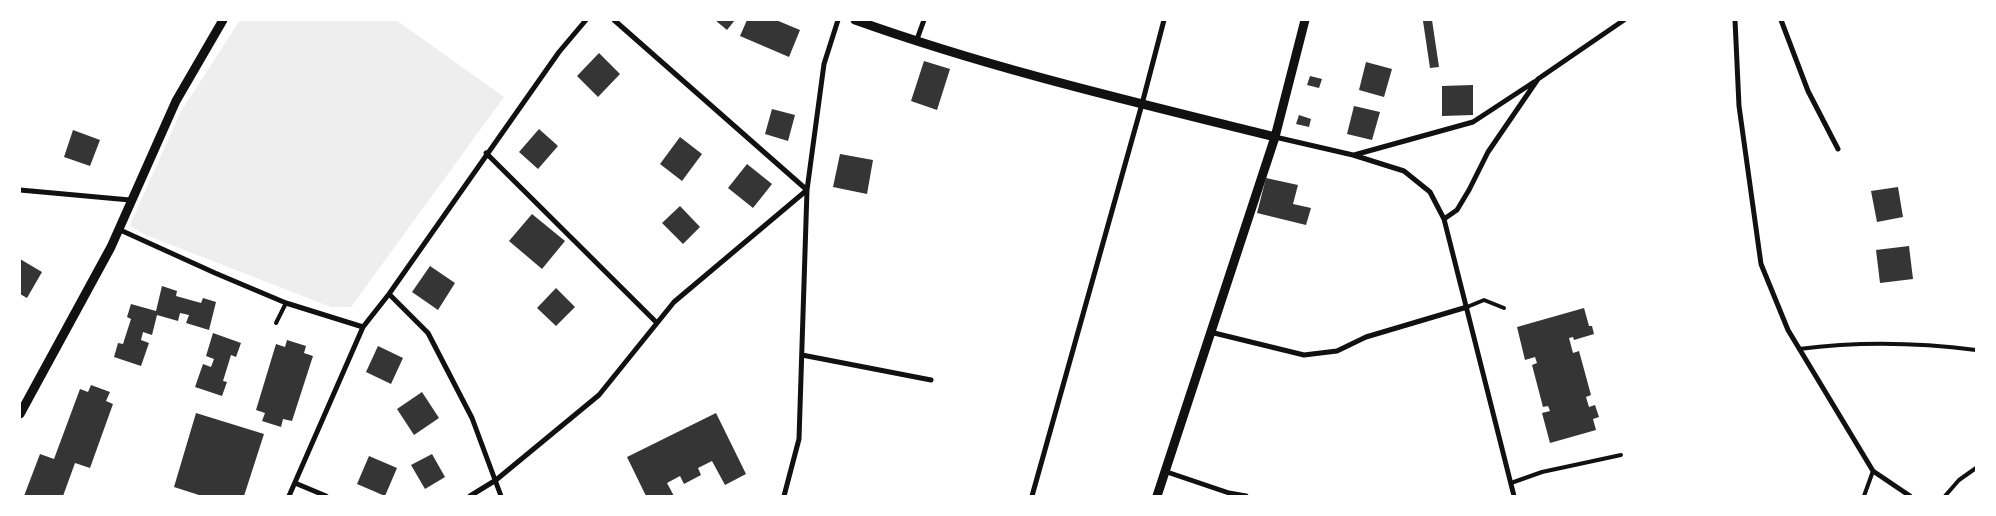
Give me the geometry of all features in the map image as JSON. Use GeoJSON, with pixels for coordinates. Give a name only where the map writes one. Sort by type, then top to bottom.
{"type":"FeatureCollection","features":[{"type":"Feature","properties":{"kind":"street"},"geometry":{"type":"LineString","coordinates":[[20,414],[106,256],[176,101],[223,20]]}},
{"type":"Feature","properties":{"kind":"street"},"geometry":{"type":"LineString","coordinates":[[289,496],[363,327],[389,294],[486,153],[559,52],[586,20]]}},
{"type":"Feature","properties":{"kind":"street"},"geometry":{"type":"LineString","coordinates":[[614,20],[807,190]]}},
{"type":"Feature","properties":{"kind":"street"},"geometry":{"type":"LineString","coordinates":[[784,496],[799,439],[807,190],[824,64],[838,20]]}},
{"type":"Feature","properties":{"kind":"street"},"geometry":{"type":"LineString","coordinates":[[855,20],[916,42],[1024,74],[1353,155],[1404,171],[1430,192],[1444,219],[1513,496]]}},
{"type":"Feature","properties":{"kind":"street"},"geometry":{"type":"LineString","coordinates":[[916,42],[924,20]]}},
{"type":"Feature","properties":{"kind":"street"},"geometry":{"type":"LineString","coordinates":[[1032,496],[1164,20]]}},
{"type":"Feature","properties":{"kind":"street"},"geometry":{"type":"LineString","coordinates":[[1157,496],[1275,137],[1305,20]]}},
{"type":"Feature","properties":{"kind":"street"},"geometry":{"type":"LineString","coordinates":[[1353,155],[1473,122],[1624,20]]}},
{"type":"Feature","properties":{"kind":"street"},"geometry":{"type":"LineString","coordinates":[[1735,20],[1739,106],[1761,264],[1788,330],[1798,349],[1873,471],[1910,496]]}},
{"type":"Feature","properties":{"kind":"street"},"geometry":{"type":"LineString","coordinates":[[1781,20],[1808,91],[1838,149]]}},
{"type":"Feature","properties":{"kind":"street"},"geometry":{"type":"LineString","coordinates":[[1444,219],[1457,210],[1488,152],[1538,79]]}},
{"type":"Feature","properties":{"kind":"street"},"geometry":{"type":"LineString","coordinates":[[486,153],[658,323]]}},
{"type":"Feature","properties":{"kind":"street"},"geometry":{"type":"LineString","coordinates":[[20,190],[130,200]]}},
{"type":"Feature","properties":{"kind":"street"},"geometry":{"type":"LineString","coordinates":[[470,496],[496,480],[599,396],[674,302],[807,190]]}},
{"type":"Feature","properties":{"kind":"street"},"geometry":{"type":"LineString","coordinates":[[118,229],[286,303],[363,327]]}},
{"type":"Feature","properties":{"kind":"street"},"geometry":{"type":"LineString","coordinates":[[389,294],[428,333],[472,418],[501,496]]}},
{"type":"Feature","properties":{"kind":"street"},"geometry":{"type":"LineString","coordinates":[[1210,332],[1304,355],[1337,351],[1366,338],[1466,307]]}},
{"type":"Feature","properties":{"kind":"street"},"geometry":{"type":"LineString","coordinates":[[802,356],[930,380]]}},
{"type":"Feature","properties":{"kind":"street"},"geometry":{"type":"LineString","coordinates":[[1164,471],[1229,493],[1246,496]]}},
{"type":"Feature","properties":{"kind":"street"},"geometry":{"type":"LineString","coordinates":[[295,483],[326,496]]}},
{"type":"Feature","properties":{"kind":"lane"},"geometry":{"type":"LineString","coordinates":[[1466,307],[1484,300],[1504,308]]}},
{"type":"Feature","properties":{"kind":"lane"},"geometry":{"type":"LineString","coordinates":[[276,323],[286,303]]}},
{"type":"Feature","properties":{"kind":"lane"},"geometry":{"type":"LineString","coordinates":[[1798,349],[1860,342],[1898,342],[1935,344],[1976,350]]}},
{"type":"Feature","properties":{"kind":"lane"},"geometry":{"type":"LineString","coordinates":[[1510,483],[1542,472],[1621,455]]}},
{"type":"Feature","properties":{"kind":"lane"},"geometry":{"type":"LineString","coordinates":[[1945,496],[1959,480],[1976,468]]}},
{"type":"Feature","properties":{"kind":"lane"},"geometry":{"type":"LineString","coordinates":[[1864,496],[1873,471]]}},
{"type":"Feature","properties":{"kind":"shaded area"},"geometry":{"type":"Polygon","coordinates":[[[240,20],[396,20],[504,97],[351,307],[331,307],[143,234],[130,225],[180,113],[240,20]]]}},
{"type":"Feature","properties":{"kind":"building"},"geometry":{"type":"Polygon","coordinates":[[[715,20],[735,20],[727,30],[715,20]]]}},
{"type":"Feature","properties":{"kind":"building"},"geometry":{"type":"Polygon","coordinates":[[[747,20],[776,20],[800,30],[789,57],[740,36],[747,20]]]}},
{"type":"Feature","properties":{"kind":"building"},"geometry":{"type":"Polygon","coordinates":[[[1432,20],[1439,67],[1430,68],[1423,21],[1432,20]]]}},
{"type":"Feature","properties":{"kind":"building"},"geometry":{"type":"Polygon","coordinates":[[[599,53],[620,74],[598,97],[577,76],[599,53]]]}},
{"type":"Feature","properties":{"kind":"building"},"geometry":{"type":"Polygon","coordinates":[[[924,61],[950,69],[937,110],[911,101],[924,61]]]}},
{"type":"Feature","properties":{"kind":"building"},"geometry":{"type":"Polygon","coordinates":[[[1366,62],[1392,69],[1384,97],[1359,90],[1366,62]]]}},
{"type":"Feature","properties":{"kind":"building"},"geometry":{"type":"Polygon","coordinates":[[[1310,76],[1322,79],[1319,88],[1307,85],[1310,76]]]}},
{"type":"Feature","properties":{"kind":"building"},"geometry":{"type":"Polygon","coordinates":[[[1473,85],[1473,115],[1442,116],[1442,86],[1473,85]]]}},
{"type":"Feature","properties":{"kind":"building"},"geometry":{"type":"Polygon","coordinates":[[[1354,106],[1380,112],[1372,140],[1347,134],[1354,106]]]}},
{"type":"Feature","properties":{"kind":"building"},"geometry":{"type":"Polygon","coordinates":[[[772,109],[795,115],[788,141],[765,134],[772,109]]]}},
{"type":"Feature","properties":{"kind":"building"},"geometry":{"type":"Polygon","coordinates":[[[1299,115],[1311,119],[1309,127],[1296,124],[1299,115]]]}},
{"type":"Feature","properties":{"kind":"building"},"geometry":{"type":"Polygon","coordinates":[[[539,129],[558,146],[538,169],[519,152],[539,129]]]}},
{"type":"Feature","properties":{"kind":"building"},"geometry":{"type":"Polygon","coordinates":[[[73,130],[100,140],[90,166],[64,157],[73,130]]]}},
{"type":"Feature","properties":{"kind":"building"},"geometry":{"type":"Polygon","coordinates":[[[680,137],[702,154],[682,181],[660,164],[680,137]]]}},
{"type":"Feature","properties":{"kind":"building"},"geometry":{"type":"Polygon","coordinates":[[[840,154],[873,160],[867,194],[833,187],[840,154]]]}},
{"type":"Feature","properties":{"kind":"building"},"geometry":{"type":"Polygon","coordinates":[[[747,164],[772,184],[753,208],[728,188],[747,164]]]}},
{"type":"Feature","properties":{"kind":"building"},"geometry":{"type":"Polygon","coordinates":[[[1266,178],[1298,185],[1293,204],[1311,208],[1306,225],[1257,213],[1266,178]]]}},
{"type":"Feature","properties":{"kind":"building"},"geometry":{"type":"Polygon","coordinates":[[[1898,187],[1903,217],[1877,222],[1871,191],[1898,187]]]}},
{"type":"Feature","properties":{"kind":"building"},"geometry":{"type":"Polygon","coordinates":[[[680,206],[700,227],[683,244],[662,223],[680,206]]]}},
{"type":"Feature","properties":{"kind":"building"},"geometry":{"type":"Polygon","coordinates":[[[532,214],[565,241],[542,269],[509,241],[532,214]]]}},
{"type":"Feature","properties":{"kind":"building"},"geometry":{"type":"Polygon","coordinates":[[[1909,246],[1913,279],[1880,283],[1876,250],[1909,246]]]}},
{"type":"Feature","properties":{"kind":"building"},"geometry":{"type":"Polygon","coordinates":[[[20,259],[42,272],[27,298],[20,294],[20,259]]]}},
{"type":"Feature","properties":{"kind":"building"},"geometry":{"type":"Polygon","coordinates":[[[430,266],[455,283],[438,310],[412,292],[430,266]]]}},
{"type":"Feature","properties":{"kind":"building"},"geometry":{"type":"Polygon","coordinates":[[[162,286],[177,291],[176,296],[201,303],[203,298],[216,302],[209,330],[186,323],[189,315],[180,313],[178,321],[157,315],[152,335],[143,332],[141,340],[149,343],[141,366],[114,357],[118,343],[123,344],[131,319],[127,317],[131,304],[156,311],[162,286]]]}},
{"type":"Feature","properties":{"kind":"building"},"geometry":{"type":"Polygon","coordinates":[[[556,288],[575,307],[556,326],[537,308],[556,288]]]}},
{"type":"Feature","properties":{"kind":"building"},"geometry":{"type":"Polygon","coordinates":[[[1584,308],[1589,326],[1592,326],[1594,334],[1574,340],[1573,337],[1569,338],[1573,353],[1579,351],[1591,395],[1586,397],[1589,407],[1595,405],[1599,417],[1593,419],[1596,430],[1550,443],[1542,413],[1550,411],[1548,406],[1543,407],[1532,365],[1537,363],[1535,357],[1525,360],[1517,327],[1584,308]]]}},
{"type":"Feature","properties":{"kind":"building"},"geometry":{"type":"Polygon","coordinates":[[[213,333],[241,343],[236,357],[231,355],[223,381],[227,382],[222,396],[195,387],[203,364],[211,367],[214,359],[206,356],[213,333]]]}},
{"type":"Feature","properties":{"kind":"building"},"geometry":{"type":"Polygon","coordinates":[[[287,340],[306,346],[304,353],[313,356],[292,421],[283,419],[281,427],[262,421],[265,413],[256,410],[276,344],[285,347],[287,340]]]}},
{"type":"Feature","properties":{"kind":"building"},"geometry":{"type":"Polygon","coordinates":[[[378,346],[403,358],[391,384],[366,372],[378,346]]]}},
{"type":"Feature","properties":{"kind":"building"},"geometry":{"type":"Polygon","coordinates":[[[91,385],[110,392],[106,401],[113,404],[90,468],[75,463],[63,496],[24,496],[40,454],[54,459],[80,389],[88,392],[91,385]]]}},
{"type":"Feature","properties":{"kind":"building"},"geometry":{"type":"Polygon","coordinates":[[[422,392],[439,418],[414,435],[397,409],[422,392]]]}},
{"type":"Feature","properties":{"kind":"building"},"geometry":{"type":"Polygon","coordinates":[[[196,413],[264,434],[244,496],[202,496],[174,487],[196,413]]]}},
{"type":"Feature","properties":{"kind":"building"},"geometry":{"type":"Polygon","coordinates":[[[716,413],[746,474],[725,485],[712,461],[698,468],[701,475],[684,484],[680,476],[667,483],[674,496],[646,496],[627,457],[716,413]]]}},
{"type":"Feature","properties":{"kind":"building"},"geometry":{"type":"Polygon","coordinates":[[[432,454],[445,477],[425,489],[411,465],[432,454]]]}},
{"type":"Feature","properties":{"kind":"building"},"geometry":{"type":"Polygon","coordinates":[[[369,456],[397,468],[385,496],[357,484],[369,456]]]}}]}
